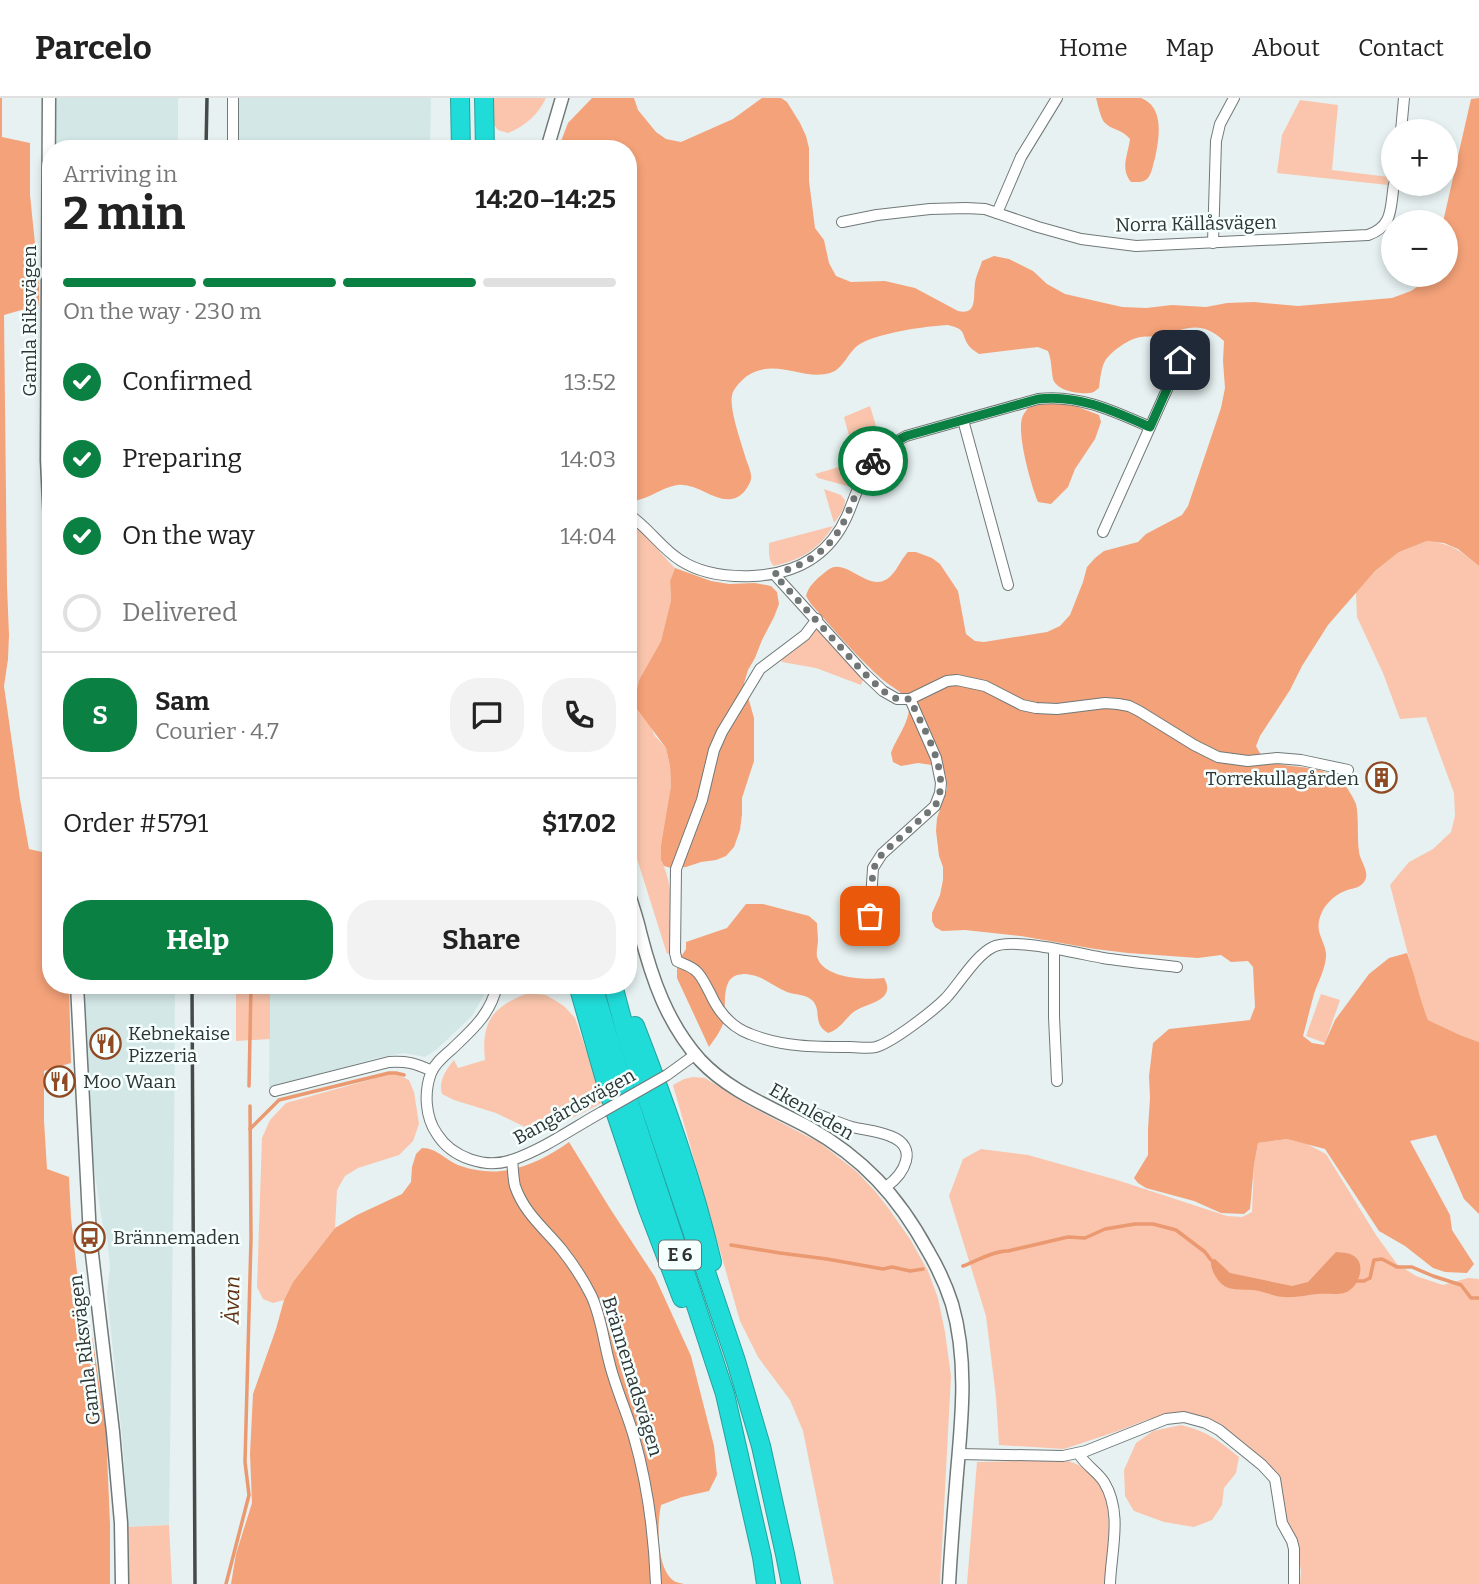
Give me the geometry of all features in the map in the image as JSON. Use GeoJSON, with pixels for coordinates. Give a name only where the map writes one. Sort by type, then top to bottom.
{"type":"FeatureCollection","features":[{"type":"Feature","properties":{"kind":"highway"},"geometry":{"type":"LineString","coordinates":[[460,98],[461,140]]}},
{"type":"Feature","properties":{"kind":"highway"},"geometry":{"type":"LineString","coordinates":[[484,98],[485,140]]}},
{"type":"Feature","properties":{"kind":"highway","name":"E 6"},"geometry":{"type":"LineString","coordinates":[[581,994],[608,1090],[648,1209],[679,1290],[724,1394]]}},
{"type":"Feature","properties":{"kind":"highway","name":"E 6"},"geometry":{"type":"LineString","coordinates":[[596,994],[724,1394],[766,1584]]}},
{"type":"Feature","properties":{"kind":"highway","name":"E 6"},"geometry":{"type":"LineString","coordinates":[[615,994],[736,1361],[761,1446],[791,1584]]}},
{"type":"Feature","properties":{"kind":"highway","name":"E 6"},"geometry":{"type":"LineString","coordinates":[[622,994],[662,1094],[681,1150],[706,1235],[736,1361]]}},
{"type":"Feature","properties":{"kind":"street","name":"Gamla Riksvägen"},"geometry":{"type":"LineString","coordinates":[[49,98],[49,140]]}},
{"type":"Feature","properties":{"kind":"street"},"geometry":{"type":"LineString","coordinates":[[233,98],[233,140]]}},
{"type":"Feature","properties":{"kind":"street"},"geometry":{"type":"LineString","coordinates":[[550,140],[562,98]]}},
{"type":"Feature","properties":{"kind":"street"},"geometry":{"type":"LineString","coordinates":[[998,213],[1021,157],[1057,98]]}},
{"type":"Feature","properties":{"kind":"street"},"geometry":{"type":"LineString","coordinates":[[1213,243],[1216,141],[1220,124],[1234,98]]}},
{"type":"Feature","properties":{"kind":"street"},"geometry":{"type":"LineString","coordinates":[[1402,119],[1404,98]]}},
{"type":"Feature","properties":{"kind":"street","name":"Norra Källåsvägen"},"geometry":{"type":"LineString","coordinates":[[842,222],[930,209],[985,209],[1061,234],[1112,243],[1136,246],[1213,243],[1368,235],[1382,229],[1386,223],[1392,196]]}},
{"type":"Feature","properties":{"kind":"street"},"geometry":{"type":"LineString","coordinates":[[1102,532],[1190,338]]}},
{"type":"Feature","properties":{"kind":"street"},"geometry":{"type":"LineString","coordinates":[[637,520],[670,552],[704,571],[751,576],[774,574],[793,569],[823,551],[838,533],[862,477],[871,463],[891,444],[906,436],[1038,399],[1051,398],[1079,400],[1097,405],[1150,427]]}},
{"type":"Feature","properties":{"kind":"street"},"geometry":{"type":"LineString","coordinates":[[963,420],[1008,585]]}},
{"type":"Feature","properties":{"kind":"street"},"geometry":{"type":"LineString","coordinates":[[774,574],[846,654],[883,691],[897,699],[910,699],[947,681],[957,680],[985,685],[1022,705],[1037,708],[1118,704],[1139,711],[1219,757],[1248,761],[1277,758],[1301,760],[1349,769]]}},
{"type":"Feature","properties":{"kind":"street"},"geometry":{"type":"LineString","coordinates":[[817,619],[805,635],[760,669],[722,732],[714,750],[702,800],[676,869],[677,961],[696,970],[721,1012],[733,1025],[746,1033],[785,1045],[874,1048],[935,1007],[982,956],[992,947],[1001,944],[1177,967]]}},
{"type":"Feature","properties":{"kind":"street"},"geometry":{"type":"LineString","coordinates":[[869,932],[873,869],[876,861],[935,806],[940,793],[941,783],[936,758],[910,699]]}},
{"type":"Feature","properties":{"kind":"street","name":"Ekenleden"},"geometry":{"type":"LineString","coordinates":[[637,922],[665,1007],[696,1054],[734,1087],[809,1128],[862,1164],[905,1210],[944,1281],[958,1331],[962,1363],[959,1454],[949,1584]]}},
{"type":"Feature","properties":{"kind":"street"},"geometry":{"type":"LineString","coordinates":[[1054,949],[1057,1081]]}},
{"type":"Feature","properties":{"kind":"street","name":"Gamla Riksvägen"},"geometry":{"type":"LineString","coordinates":[[77,994],[90,1237],[113,1432],[121,1523],[122,1584]]}},
{"type":"Feature","properties":{"kind":"street"},"geometry":{"type":"LineString","coordinates":[[275,1091],[388,1062],[406,1061],[432,1070],[438,1061],[479,1023],[490,1009],[494,994]]}},
{"type":"Feature","properties":{"kind":"street","name":"Bangårdsvägen"},"geometry":{"type":"LineString","coordinates":[[432,1070],[426,1102],[432,1127],[448,1149],[474,1160],[500,1162],[512,1160],[602,1112],[667,1075],[696,1054]]}},
{"type":"Feature","properties":{"kind":"street"},"geometry":{"type":"LineString","coordinates":[[810,1112],[847,1126],[896,1138],[902,1144],[907,1162],[898,1177],[886,1187]]}},
{"type":"Feature","properties":{"kind":"street","name":"Brännemadsvägen"},"geometry":{"type":"LineString","coordinates":[[512,1160],[514,1184],[521,1200],[578,1271],[602,1323],[609,1362],[646,1483],[656,1584]]}},
{"type":"Feature","properties":{"kind":"street"},"geometry":{"type":"LineString","coordinates":[[959,1454],[1079,1454],[1166,1419],[1194,1419],[1219,1430],[1275,1479],[1282,1523],[1293,1542],[1294,1584]]}},
{"type":"Feature","properties":{"kind":"street"},"geometry":{"type":"LineString","coordinates":[[1079,1454],[1096,1470],[1113,1505],[1115,1522],[1110,1584]]}},
{"type":"Feature","properties":{"kind":"shaded area"},"geometry":{"type":"Polygon","coordinates":[[[2,98],[2,137],[30,143],[30,195],[39,282],[39,305],[4,315],[9,635],[4,686],[29,849],[42,852],[42,994],[69,994],[71,1063],[44,1071],[47,1169],[69,1177],[77,1272],[93,1341],[106,1431],[110,1584],[0,1584],[2,98]]]}},
{"type":"Feature","properties":{"kind":"shaded area"},"geometry":{"type":"Polygon","coordinates":[[[54,98],[178,98],[178,140],[53,140],[54,98]]]}},
{"type":"Feature","properties":{"kind":"shaded area"},"geometry":{"type":"Polygon","coordinates":[[[238,98],[431,98],[430,140],[239,140],[238,98]]]}},
{"type":"Feature","properties":{"kind":"shaded area"},"geometry":{"type":"Polygon","coordinates":[[[494,98],[546,98],[530,119],[508,133],[498,130],[494,125],[494,98]]]}},
{"type":"Feature","properties":{"kind":"shaded area"},"geometry":{"type":"Polygon","coordinates":[[[592,98],[634,98],[638,110],[656,132],[666,139],[681,142],[733,119],[762,98],[781,98],[787,102],[806,136],[815,228],[824,240],[829,263],[836,276],[851,282],[885,281],[915,288],[964,312],[972,308],[982,261],[994,256],[1009,259],[1033,271],[1047,284],[1065,294],[1122,307],[1206,307],[1254,302],[1298,306],[1392,298],[1417,287],[1458,287],[1458,210],[1446,210],[1449,196],[1458,196],[1458,156],[1471,99],[1479,98],[1479,566],[1458,549],[1444,543],[1427,541],[1399,552],[1375,571],[1328,625],[1256,746],[1269,761],[1319,770],[1338,778],[1350,793],[1357,809],[1359,852],[1366,878],[1360,886],[1333,898],[1321,913],[1320,936],[1326,958],[1303,1036],[1312,1043],[1324,1045],[1335,1020],[1369,974],[1389,958],[1407,953],[1428,1020],[1479,1042],[1479,1214],[1464,1199],[1436,1135],[1410,1141],[1450,1215],[1452,1230],[1474,1264],[1467,1273],[1445,1272],[1433,1268],[1405,1246],[1379,1231],[1325,1149],[1287,1139],[1258,1143],[1250,1209],[1244,1214],[1221,1213],[1194,1201],[1146,1188],[1138,1183],[1134,1178],[1148,1155],[1149,1076],[1153,1043],[1169,1029],[1250,1020],[1255,1007],[1253,967],[1248,961],[1231,962],[1221,955],[1198,958],[1128,953],[1021,936],[965,930],[942,931],[935,927],[932,913],[943,880],[936,831],[937,818],[947,789],[946,776],[942,769],[932,765],[918,763],[901,766],[893,762],[891,753],[908,715],[908,702],[864,662],[806,596],[814,582],[831,568],[843,568],[870,581],[883,581],[894,572],[908,552],[916,552],[940,564],[958,591],[966,634],[975,641],[984,642],[1047,632],[1060,626],[1070,615],[1087,567],[1095,558],[1104,551],[1138,542],[1146,534],[1182,515],[1188,506],[1221,408],[1225,388],[1224,341],[1200,328],[1137,338],[1108,357],[1099,388],[1092,393],[1084,393],[1068,391],[1055,383],[1048,351],[1038,347],[979,354],[969,346],[961,330],[948,325],[890,333],[860,344],[839,368],[830,373],[820,375],[768,369],[747,376],[737,385],[733,392],[732,406],[751,477],[743,493],[735,498],[719,498],[686,485],[678,485],[637,500],[637,140],[561,140],[568,123],[592,98]]]}},
{"type":"Feature","properties":{"kind":"shaded area"},"geometry":{"type":"Polygon","coordinates":[[[1096,98],[1141,98],[1154,108],[1158,124],[1158,142],[1151,172],[1145,180],[1131,182],[1128,177],[1126,161],[1130,139],[1104,122],[1096,98]]]}},
{"type":"Feature","properties":{"kind":"shaded area"},"geometry":{"type":"Polygon","coordinates":[[[1300,100],[1338,105],[1332,170],[1381,176],[1381,184],[1277,173],[1282,135],[1300,100]]]}},
{"type":"Feature","properties":{"kind":"shaded area"},"geometry":{"type":"Polygon","coordinates":[[[1061,403],[1099,415],[1101,422],[1095,439],[1075,469],[1068,487],[1051,504],[1038,502],[1023,448],[1022,418],[1028,408],[1061,403]]]}},
{"type":"Feature","properties":{"kind":"shaded area"},"geometry":{"type":"Polygon","coordinates":[[[870,406],[881,442],[863,463],[851,487],[818,478],[815,474],[856,462],[844,417],[870,406]]]}},
{"type":"Feature","properties":{"kind":"shaded area"},"geometry":{"type":"Polygon","coordinates":[[[824,489],[841,495],[845,500],[834,523],[824,489]]]}},
{"type":"Feature","properties":{"kind":"shaded area"},"geometry":{"type":"Polygon","coordinates":[[[833,526],[822,542],[808,553],[783,564],[772,564],[769,543],[833,526]]]}},
{"type":"Feature","properties":{"kind":"shaded area"},"geometry":{"type":"Polygon","coordinates":[[[637,528],[675,568],[670,581],[671,600],[661,641],[639,680],[637,689],[637,528]]]}},
{"type":"Feature","properties":{"kind":"shaded area"},"geometry":{"type":"Polygon","coordinates":[[[1427,541],[1455,549],[1479,566],[1479,1042],[1428,1020],[1421,1004],[1390,885],[1409,862],[1433,849],[1451,832],[1455,816],[1454,793],[1426,717],[1400,719],[1383,673],[1357,617],[1356,592],[1375,571],[1399,552],[1427,541]]]}},
{"type":"Feature","properties":{"kind":"shaded area"},"geometry":{"type":"Polygon","coordinates":[[[675,568],[711,581],[771,586],[777,592],[779,604],[744,683],[754,718],[754,761],[742,798],[740,830],[734,847],[726,856],[716,860],[671,868],[664,866],[661,860],[671,786],[670,766],[666,748],[637,709],[639,680],[661,641],[671,600],[670,581],[675,568]]]}},
{"type":"Feature","properties":{"kind":"shaded area"},"geometry":{"type":"Polygon","coordinates":[[[814,630],[819,630],[863,680],[861,685],[816,668],[782,662],[781,658],[814,630]]]}},
{"type":"Feature","properties":{"kind":"shaded area"},"geometry":{"type":"Polygon","coordinates":[[[637,696],[655,736],[666,748],[670,766],[671,786],[661,860],[671,905],[671,952],[667,954],[637,859],[637,696]]]}},
{"type":"Feature","properties":{"kind":"shaded area"},"geometry":{"type":"Polygon","coordinates":[[[746,904],[763,904],[809,916],[817,923],[817,957],[821,964],[828,970],[846,976],[884,978],[887,986],[885,995],[855,1011],[828,1033],[820,1025],[816,1005],[810,999],[787,992],[755,976],[737,975],[730,979],[727,986],[723,1024],[709,1047],[677,978],[677,963],[686,949],[686,942],[727,928],[746,904]]]}},
{"type":"Feature","properties":{"kind":"shaded area"},"geometry":{"type":"Polygon","coordinates":[[[83,994],[175,994],[169,1525],[128,1527],[123,1447],[107,1294],[110,1267],[92,1155],[83,994]]]}},
{"type":"Feature","properties":{"kind":"shaded area"},"geometry":{"type":"Polygon","coordinates":[[[236,994],[270,994],[270,1039],[236,1041],[236,994]]]}},
{"type":"Feature","properties":{"kind":"shaded area"},"geometry":{"type":"Polygon","coordinates":[[[270,994],[484,994],[472,1016],[425,1057],[404,1053],[377,1058],[269,1088],[270,994]]]}},
{"type":"Feature","properties":{"kind":"shaded area"},"geometry":{"type":"Polygon","coordinates":[[[526,994],[546,995],[564,1006],[575,1018],[604,1102],[548,1130],[529,1129],[496,1113],[442,1094],[444,1076],[454,1060],[458,1068],[485,1060],[485,1035],[491,1018],[516,998],[526,994]]]}},
{"type":"Feature","properties":{"kind":"shaded area"},"geometry":{"type":"Polygon","coordinates":[[[1321,994],[1340,1000],[1325,1043],[1306,1036],[1321,994]]]}},
{"type":"Feature","properties":{"kind":"shaded area"},"geometry":{"type":"Polygon","coordinates":[[[394,1073],[409,1080],[414,1092],[419,1124],[413,1141],[399,1155],[358,1168],[345,1176],[337,1190],[335,1228],[293,1282],[284,1300],[273,1303],[263,1299],[257,1287],[262,1138],[270,1120],[286,1103],[394,1073]]]}},
{"type":"Feature","properties":{"kind":"shaded area"},"geometry":{"type":"Polygon","coordinates":[[[693,1077],[705,1078],[746,1104],[820,1143],[856,1171],[889,1209],[928,1271],[938,1298],[951,1376],[940,1584],[834,1584],[803,1431],[790,1400],[758,1357],[740,1321],[673,1085],[693,1077]]]}},
{"type":"Feature","properties":{"kind":"shaded area"},"geometry":{"type":"Polygon","coordinates":[[[1287,1139],[1307,1144],[1326,1154],[1397,1264],[1416,1276],[1443,1285],[1468,1278],[1479,1279],[1479,1584],[1300,1584],[1301,1571],[1296,1542],[1283,1519],[1280,1481],[1277,1475],[1247,1447],[1213,1422],[1197,1415],[1170,1415],[1149,1419],[1064,1449],[999,1445],[986,1316],[949,1196],[963,1159],[981,1149],[1028,1155],[1117,1180],[1227,1216],[1242,1217],[1252,1212],[1258,1143],[1287,1139]]]}},
{"type":"Feature","properties":{"kind":"shaded area"},"geometry":{"type":"Polygon","coordinates":[[[569,1142],[655,1277],[691,1356],[714,1446],[717,1475],[709,1491],[661,1505],[659,1545],[664,1566],[674,1581],[685,1584],[231,1584],[236,1554],[252,1503],[250,1454],[253,1394],[284,1300],[293,1282],[335,1228],[402,1194],[411,1182],[416,1154],[422,1148],[433,1150],[461,1166],[476,1170],[504,1171],[531,1163],[569,1142]]]}},
{"type":"Feature","properties":{"kind":"shaded area"},"geometry":{"type":"Polygon","coordinates":[[[1336,1252],[1352,1255],[1360,1263],[1360,1275],[1354,1286],[1341,1294],[1289,1297],[1229,1288],[1217,1279],[1211,1264],[1211,1260],[1215,1259],[1230,1273],[1292,1286],[1308,1282],[1336,1252]]]}},
{"type":"Feature","properties":{"kind":"shaded area"},"geometry":{"type":"Polygon","coordinates":[[[1181,1425],[1212,1437],[1239,1457],[1236,1473],[1224,1488],[1222,1505],[1212,1520],[1194,1527],[1164,1522],[1134,1511],[1125,1496],[1124,1470],[1136,1443],[1153,1431],[1181,1425]]]}},
{"type":"Feature","properties":{"kind":"shaded area"},"geometry":{"type":"Polygon","coordinates":[[[1063,1460],[1082,1467],[1096,1478],[1104,1492],[1109,1528],[1106,1584],[967,1584],[977,1462],[1063,1460]]]}},
{"type":"Feature","properties":{"kind":"shaded area"},"geometry":{"type":"Polygon","coordinates":[[[169,1525],[172,1584],[129,1584],[128,1527],[169,1525]]]}},
{"type":"Feature","properties":{"kind":"waterway","name":"Ävan"},"geometry":{"type":"LineString","coordinates":[[249,1086],[251,994]]}},
{"type":"Feature","properties":{"kind":"waterway"},"geometry":{"type":"LineString","coordinates":[[250,1129],[279,1100],[389,1073],[404,1075]]}},
{"type":"Feature","properties":{"kind":"waterway","name":"Ävan"},"geometry":{"type":"LineString","coordinates":[[226,1584],[249,1495],[245,1462],[251,1239],[250,1106]]}},
{"type":"Feature","properties":{"kind":"waterway"},"geometry":{"type":"LineString","coordinates":[[963,1266],[998,1252],[1068,1237],[1085,1238],[1105,1229],[1135,1224],[1153,1224],[1176,1230],[1205,1252],[1211,1260]]}},
{"type":"Feature","properties":{"kind":"waterway"},"geometry":{"type":"LineString","coordinates":[[731,1245],[883,1269],[923,1269]]}},
{"type":"Feature","properties":{"kind":"waterway"},"geometry":{"type":"LineString","coordinates":[[1357,1281],[1370,1278],[1374,1260],[1382,1259],[1397,1267],[1412,1267],[1461,1285],[1471,1298],[1479,1298]]}},
{"type":"Feature","properties":{"kind":"railway"},"geometry":{"type":"LineString","coordinates":[[206,140],[207,98]]}},
{"type":"Feature","properties":{"kind":"railway"},"geometry":{"type":"LineString","coordinates":[[192,994],[195,1584]]}},
{"type":"Feature","properties":{"kind":"way so far"},"geometry":{"type":"LineString","coordinates":[[870,916],[873,869],[876,861],[935,806],[939,799],[941,783],[936,758],[910,699],[897,699],[883,691],[774,574],[793,569],[823,551],[838,533],[862,477],[873,461]]}},
{"type":"Feature","properties":{"kind":"place","name":"Torrekullagården"},"geometry":{"type":"Point","coordinates":[1382,778]}},
{"type":"Feature","properties":{"kind":"place","name":"Kebnekaise Pizzeria"},"geometry":{"type":"Point","coordinates":[105,1044]}},
{"type":"Feature","properties":{"kind":"place","name":"Moo Waan"},"geometry":{"type":"Point","coordinates":[60,1081]}},
{"type":"Feature","properties":{"kind":"place","name":"Brännemaden"},"geometry":{"type":"Point","coordinates":[90,1237]}},
{"type":"Feature","properties":{"kind":"route"},"geometry":{"type":"LineString","coordinates":[[873,461],[891,444],[906,436],[1038,399],[1079,400],[1117,412],[1150,427],[1180,360]]}}]}
